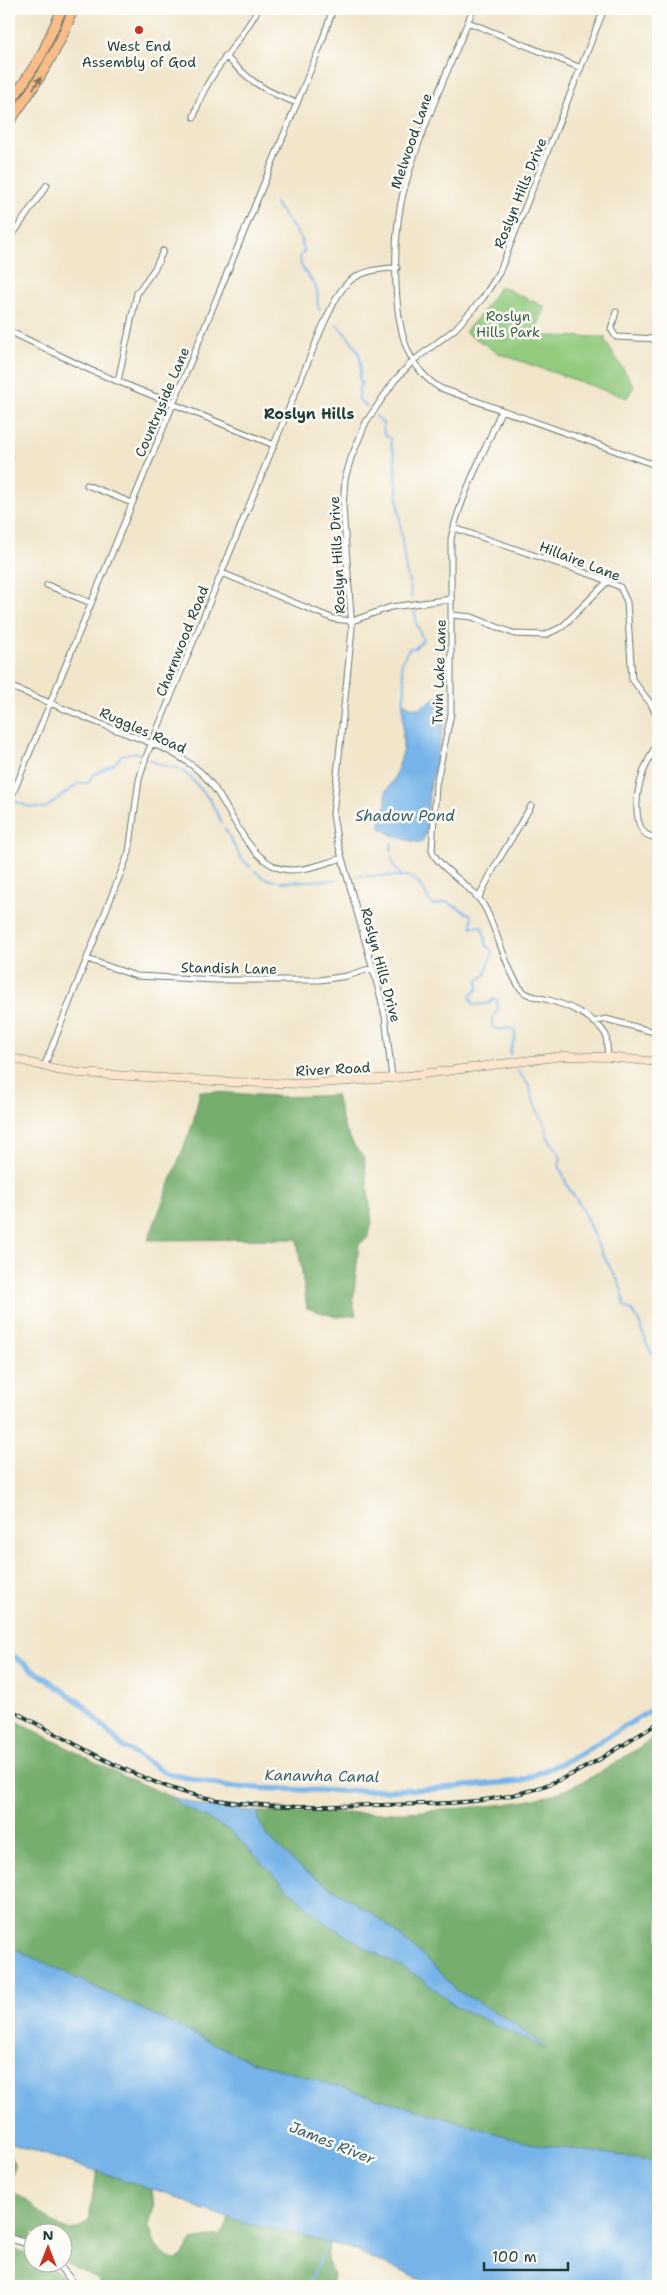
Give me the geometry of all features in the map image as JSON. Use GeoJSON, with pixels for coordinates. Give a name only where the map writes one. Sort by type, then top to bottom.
{"type":"FeatureCollection","features":[{"type":"Feature","properties":{"kind":"highway"},"geometry":{"type":"LineString","coordinates":[[9,105],[41,56],[62,9]]}},
{"type":"Feature","properties":{"kind":"highway"},"geometry":{"type":"LineString","coordinates":[[9,123],[44,72],[59,44],[73,9]]}},
{"type":"Feature","properties":{"kind":"main road","name":"River Road"},"geometry":{"type":"LineString","coordinates":[[9,1057],[44,1067],[79,1073],[280,1083],[333,1083],[392,1078],[546,1058],[608,1056],[658,1062]]}},
{"type":"Feature","properties":{"kind":"street"},"geometry":{"type":"LineString","coordinates":[[194,117],[198,100],[225,56],[249,25],[258,9]]}},
{"type":"Feature","properties":{"kind":"street","name":"Countryside Lane"},"geometry":{"type":"LineString","coordinates":[[9,803],[320,47],[333,9]]}},
{"type":"Feature","properties":{"kind":"street","name":"Melwood Lane"},"geometry":{"type":"LineString","coordinates":[[473,9],[405,187],[399,216],[397,268],[400,318],[413,361],[426,377],[440,388],[501,411]]}},
{"type":"Feature","properties":{"kind":"street","name":"Roslyn Hills Drive"},"geometry":{"type":"LineString","coordinates":[[392,1078],[385,1016],[334,826],[333,795],[352,622],[343,523],[345,479],[357,441],[369,417],[395,380],[413,361],[455,330],[492,286],[505,260],[604,9]]}},
{"type":"Feature","properties":{"kind":"street"},"geometry":{"type":"LineString","coordinates":[[468,22],[581,68]]}},
{"type":"Feature","properties":{"kind":"street"},"geometry":{"type":"LineString","coordinates":[[225,56],[255,84],[271,94],[296,103]]}},
{"type":"Feature","properties":{"kind":"street"},"geometry":{"type":"LineString","coordinates":[[9,240],[47,185]]}},
{"type":"Feature","properties":{"kind":"street"},"geometry":{"type":"LineString","coordinates":[[118,381],[123,366],[137,294],[155,268],[163,251]]}},
{"type":"Feature","properties":{"kind":"street","name":"Charnwood Road"},"geometry":{"type":"LineString","coordinates":[[44,1067],[129,852],[139,780],[152,744],[324,323],[345,285],[363,272],[397,268]]}},
{"type":"Feature","properties":{"kind":"street"},"geometry":{"type":"LineString","coordinates":[[616,312],[611,329],[612,334],[616,338],[658,339]]}},
{"type":"Feature","properties":{"kind":"street"},"geometry":{"type":"LineString","coordinates":[[9,331],[118,381],[274,444]]}},
{"type":"Feature","properties":{"kind":"street"},"geometry":{"type":"LineString","coordinates":[[501,411],[658,466]]}},
{"type":"Feature","properties":{"kind":"street","name":"Twin Lake Lane"},"geometry":{"type":"LineString","coordinates":[[501,411],[475,470],[454,528],[450,565],[452,599],[452,714],[436,785],[432,846],[436,857],[479,897],[496,930],[513,978],[523,991],[568,1006],[593,1022],[606,1035],[608,1056]]}},
{"type":"Feature","properties":{"kind":"street"},"geometry":{"type":"LineString","coordinates":[[87,484],[132,503]]}},
{"type":"Feature","properties":{"kind":"street","name":"Hillaire Lane"},"geometry":{"type":"LineString","coordinates":[[454,528],[620,586],[626,595],[632,679],[651,704],[658,719]]}},
{"type":"Feature","properties":{"kind":"street"},"geometry":{"type":"LineString","coordinates":[[222,573],[334,619],[352,622],[379,610],[452,599]]}},
{"type":"Feature","properties":{"kind":"street"},"geometry":{"type":"LineString","coordinates":[[452,615],[472,617],[515,634],[545,635],[567,622],[608,581]]}},
{"type":"Feature","properties":{"kind":"street"},"geometry":{"type":"LineString","coordinates":[[47,585],[91,603]]}},
{"type":"Feature","properties":{"kind":"street"},"geometry":{"type":"LineString","coordinates":[[658,643],[658,662]]}},
{"type":"Feature","properties":{"kind":"street","name":"Ruggles Road"},"geometry":{"type":"LineString","coordinates":[[9,686],[152,744],[188,762],[206,778],[261,860],[277,868],[295,869],[342,858]]}},
{"type":"Feature","properties":{"kind":"street"},"geometry":{"type":"LineString","coordinates":[[658,740],[641,777],[638,823],[643,833],[650,837],[658,837]]}},
{"type":"Feature","properties":{"kind":"street"},"geometry":{"type":"LineString","coordinates":[[479,897],[495,866],[532,806]]}},
{"type":"Feature","properties":{"kind":"street","name":"Standish Lane"},"geometry":{"type":"LineString","coordinates":[[87,960],[136,976],[217,980],[320,980],[347,976],[372,968]]}},
{"type":"Feature","properties":{"kind":"street"},"geometry":{"type":"LineString","coordinates":[[593,1022],[606,1019],[658,1033]]}},
{"type":"Feature","properties":{"kind":"street"},"geometry":{"type":"LineString","coordinates":[[9,2238],[22,2243]]}},
{"type":"Feature","properties":{"kind":"street"},"geometry":{"type":"LineString","coordinates":[[64,2272],[76,2286]]}},
{"type":"Feature","properties":{"kind":"green space","name":"Roslyn Hills Park"},"geometry":{"type":"Polygon","coordinates":[[[500,286],[545,307],[534,336],[605,337],[605,341],[634,386],[627,398],[500,354],[465,332],[481,314],[500,286]]]}},
{"type":"Feature","properties":{"kind":"green space"},"geometry":{"type":"Polygon","coordinates":[[[200,1091],[287,1097],[336,1095],[344,1127],[355,1147],[364,1157],[372,1222],[368,1238],[359,1244],[353,1302],[356,1315],[336,1317],[307,1308],[297,1239],[148,1240],[193,1123],[200,1091]]]}},
{"type":"Feature","properties":{"kind":"green space"},"geometry":{"type":"Polygon","coordinates":[[[9,1717],[114,1772],[169,1796],[181,1805],[231,1831],[289,1890],[323,1921],[421,1978],[455,2006],[544,2048],[512,2022],[456,1990],[431,1963],[379,1918],[299,1867],[269,1838],[258,1820],[259,1812],[367,1813],[448,1810],[524,1801],[544,1797],[581,1783],[658,1735],[658,2161],[529,2143],[248,2060],[9,1946],[9,1717]]]}},
{"type":"Feature","properties":{"kind":"green space"},"geometry":{"type":"Polygon","coordinates":[[[9,2153],[15,2166],[9,2185],[9,2153]]]}},
{"type":"Feature","properties":{"kind":"green space"},"geometry":{"type":"Polygon","coordinates":[[[97,2171],[152,2189],[154,2207],[149,2225],[159,2251],[171,2259],[176,2260],[183,2255],[192,2240],[220,2235],[225,2230],[228,2218],[329,2243],[327,2260],[333,2274],[332,2286],[102,2286],[90,2274],[72,2266],[72,2229],[82,2226],[90,2218],[97,2171]]]}},
{"type":"Feature","properties":{"kind":"green space"},"geometry":{"type":"Polygon","coordinates":[[[9,2185],[17,2194],[52,2222],[22,2222],[22,2238],[9,2234],[9,2185]]]}},
{"type":"Feature","properties":{"kind":"green space"},"geometry":{"type":"Polygon","coordinates":[[[9,2248],[22,2253],[22,2272],[57,2272],[70,2286],[9,2286],[9,2248]]]}},
{"type":"Feature","properties":{"kind":"water","name":"Shadow Pond"},"geometry":{"type":"Polygon","coordinates":[[[437,697],[446,701],[446,714],[429,792],[426,834],[421,843],[399,837],[379,827],[386,804],[386,791],[394,779],[403,752],[403,701],[410,707],[420,708],[437,697]]]}},
{"type":"Feature","properties":{"kind":"water"},"geometry":{"type":"Polygon","coordinates":[[[169,1796],[199,1805],[259,1812],[258,1820],[269,1838],[299,1867],[379,1918],[431,1963],[456,1990],[512,2022],[547,2049],[455,2006],[421,1978],[323,1921],[289,1890],[231,1831],[181,1805],[169,1796]]]}},
{"type":"Feature","properties":{"kind":"water","name":"James River"},"geometry":{"type":"Polygon","coordinates":[[[9,1946],[248,2060],[529,2143],[658,2161],[658,2286],[435,2286],[349,2248],[292,2233],[243,2223],[199,2208],[172,2195],[9,2143],[9,1946]]]}},
{"type":"Feature","properties":{"kind":"waterway"},"geometry":{"type":"LineString","coordinates":[[274,202],[302,240],[302,246],[305,250],[300,257],[302,268],[315,286],[320,310]]}},
{"type":"Feature","properties":{"kind":"waterway"},"geometry":{"type":"LineString","coordinates":[[336,324],[352,342],[359,355],[361,362],[359,378],[362,383],[359,388],[359,400],[366,406]]}},
{"type":"Feature","properties":{"kind":"waterway"},"geometry":{"type":"LineString","coordinates":[[376,416],[383,423],[384,434],[391,439],[391,448],[394,451],[402,541],[411,597]]}},
{"type":"Feature","properties":{"kind":"waterway"},"geometry":{"type":"LineString","coordinates":[[403,702],[405,690],[402,669],[403,661],[410,648],[415,648],[423,640],[416,623],[415,611]]}},
{"type":"Feature","properties":{"kind":"waterway"},"geometry":{"type":"LineString","coordinates":[[16,802],[30,807],[45,808],[79,783],[88,783],[93,775],[114,764],[122,755],[136,752],[140,755]]}},
{"type":"Feature","properties":{"kind":"waterway"},"geometry":{"type":"LineString","coordinates":[[148,759],[161,765],[178,768],[190,777],[210,800],[222,823]]}},
{"type":"Feature","properties":{"kind":"waterway"},"geometry":{"type":"LineString","coordinates":[[225,829],[241,858],[250,867]]}},
{"type":"Feature","properties":{"kind":"waterway"},"geometry":{"type":"LineString","coordinates":[[391,850],[392,842]]}},
{"type":"Feature","properties":{"kind":"waterway"},"geometry":{"type":"LineString","coordinates":[[391,856],[394,867],[401,875]]}},
{"type":"Feature","properties":{"kind":"waterway"},"geometry":{"type":"LineString","coordinates":[[255,871],[264,878],[281,882],[337,880]]}},
{"type":"Feature","properties":{"kind":"waterway"},"geometry":{"type":"LineString","coordinates":[[357,876],[408,876],[418,882],[433,906],[445,902],[449,903],[471,915],[472,927],[481,926],[486,945],[493,952],[485,975],[478,980],[478,989],[470,996],[474,1005],[490,1003],[493,999],[497,999],[498,1010],[492,1018],[492,1026],[497,1030],[509,1028],[514,1030],[515,1040],[510,1054]]}},
{"type":"Feature","properties":{"kind":"waterway"},"geometry":{"type":"LineString","coordinates":[[518,1071],[529,1086],[536,1108],[546,1126],[547,1136],[561,1157],[559,1166],[568,1187],[580,1204],[619,1283],[624,1306],[630,1309],[637,1318],[649,1349],[658,1360]]}},
{"type":"Feature","properties":{"kind":"waterway","name":"Kanawha Canal"},"geometry":{"type":"LineString","coordinates":[[9,1653],[82,1704],[122,1746],[166,1773],[228,1787],[336,1791],[434,1789],[521,1781],[575,1757],[658,1706]]}},
{"type":"Feature","properties":{"kind":"waterway"},"geometry":{"type":"LineString","coordinates":[[306,2286],[318,2265],[326,2242]]}},
{"type":"Feature","properties":{"kind":"railway"},"geometry":{"type":"LineString","coordinates":[[9,1709],[116,1765],[160,1784],[206,1798],[278,1806],[434,1804],[494,1799],[513,1795],[549,1784],[582,1769],[658,1723]]}},
{"type":"Feature","properties":{"kind":"place","name":"West End Assembly of God"},"geometry":{"type":"Point","coordinates":[139,30]}},
{"type":"Feature","properties":{"kind":"district","name":"Roslyn Hills"},"geometry":{"type":"Point","coordinates":[309,414]}}]}
